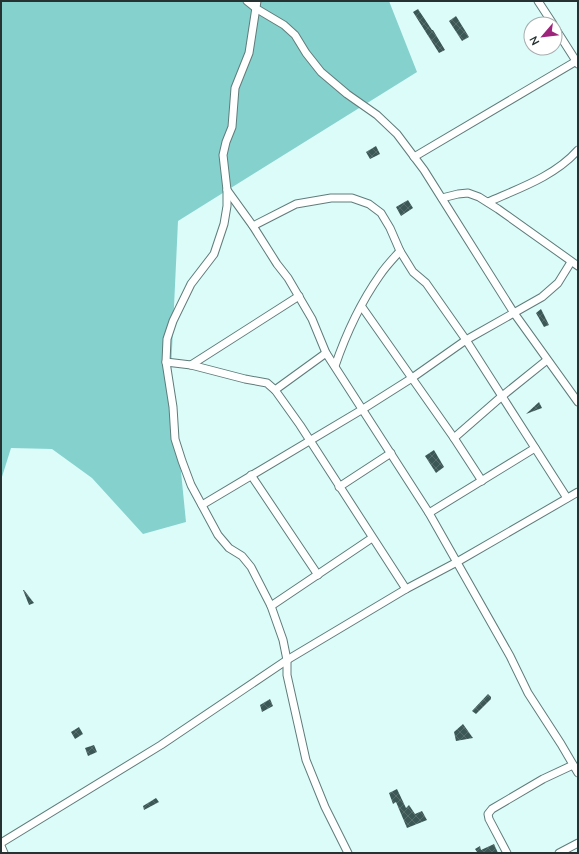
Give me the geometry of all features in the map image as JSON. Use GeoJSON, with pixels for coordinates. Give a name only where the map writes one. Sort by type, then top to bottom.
{"type":"FeatureCollection","features":[{"type":"Feature","properties":{"kind":"street"},"geometry":{"type":"LineString","coordinates":[[247,1],[257,10],[284,25],[295,35],[306,54],[321,72],[347,94],[377,115],[397,134],[442,198],[514,313],[578,402]]}},
{"type":"Feature","properties":{"kind":"street"},"geometry":{"type":"LineString","coordinates":[[258,1],[249,53],[234,88],[232,127],[223,155],[227,190],[224,224],[214,254],[191,284],[173,321],[167,339],[166,362],[173,407],[175,439],[191,485],[218,534],[229,548],[242,556],[251,567],[271,606],[283,640],[287,660],[287,675],[306,760],[325,807],[348,853]]}},
{"type":"Feature","properties":{"kind":"street"},"geometry":{"type":"LineString","coordinates":[[538,1],[548,16]]}},
{"type":"Feature","properties":{"kind":"street"},"geometry":{"type":"LineString","coordinates":[[414,157],[577,62],[563,40]]}},
{"type":"Feature","properties":{"kind":"street"},"geometry":{"type":"LineString","coordinates":[[488,202],[536,181],[561,166],[578,150]]}},
{"type":"Feature","properties":{"kind":"street"},"geometry":{"type":"LineString","coordinates":[[227,190],[253,226],[299,296],[312,319],[326,353],[429,513],[510,656],[528,693],[578,773]]}},
{"type":"Feature","properties":{"kind":"street"},"geometry":{"type":"LineString","coordinates":[[442,198],[468,193],[479,197],[578,266]]}},
{"type":"Feature","properties":{"kind":"street"},"geometry":{"type":"LineString","coordinates":[[253,226],[296,204],[331,198],[352,198],[370,204],[380,214],[390,228],[400,251],[412,272],[426,283],[466,340],[501,397],[567,498]]}},
{"type":"Feature","properties":{"kind":"street"},"geometry":{"type":"LineString","coordinates":[[335,366],[345,338],[362,307],[381,274],[400,251]]}},
{"type":"Feature","properties":{"kind":"street"},"geometry":{"type":"LineString","coordinates":[[202,505],[363,409],[412,378],[466,340],[542,297],[558,283],[571,262]]}},
{"type":"Feature","properties":{"kind":"street"},"geometry":{"type":"LineString","coordinates":[[191,365],[299,296]]}},
{"type":"Feature","properties":{"kind":"street"},"geometry":{"type":"LineString","coordinates":[[362,307],[454,438],[482,481]]}},
{"type":"Feature","properties":{"kind":"street"},"geometry":{"type":"LineString","coordinates":[[275,390],[326,353]]}},
{"type":"Feature","properties":{"kind":"street"},"geometry":{"type":"LineString","coordinates":[[454,438],[501,397],[547,360]]}},
{"type":"Feature","properties":{"kind":"street"},"geometry":{"type":"LineString","coordinates":[[166,362],[191,365],[267,383],[275,390],[406,590]]}},
{"type":"Feature","properties":{"kind":"street"},"geometry":{"type":"LineString","coordinates":[[429,513],[535,448]]}},
{"type":"Feature","properties":{"kind":"street"},"geometry":{"type":"LineString","coordinates":[[339,487],[391,453]]}},
{"type":"Feature","properties":{"kind":"street"},"geometry":{"type":"LineString","coordinates":[[251,475],[318,575]]}},
{"type":"Feature","properties":{"kind":"street"},"geometry":{"type":"LineString","coordinates":[[4,853],[1,844],[161,746],[287,660],[578,492]]}},
{"type":"Feature","properties":{"kind":"street"},"geometry":{"type":"LineString","coordinates":[[271,606],[372,538]]}},
{"type":"Feature","properties":{"kind":"street"},"geometry":{"type":"LineString","coordinates":[[507,853],[489,819],[488,814],[492,809],[573,765]]}},
{"type":"Feature","properties":{"kind":"street"},"geometry":{"type":"LineString","coordinates":[[559,853],[578,843]]}},
{"type":"Feature","properties":{"kind":"shaded area"},"geometry":{"type":"Polygon","coordinates":[[[1,1],[389,1],[417,72],[178,221],[171,371],[186,522],[143,534],[92,478],[52,449],[11,448],[1,480],[1,1]]]}},
{"type":"Feature","properties":{"kind":"building"},"geometry":{"type":"Polygon","coordinates":[[[418,9],[445,50],[439,53],[413,12],[418,9]]]}},
{"type":"Feature","properties":{"kind":"building"},"geometry":{"type":"Polygon","coordinates":[[[456,16],[469,37],[462,41],[449,21],[456,16]]]}},
{"type":"Feature","properties":{"kind":"building"},"geometry":{"type":"Polygon","coordinates":[[[376,146],[380,154],[370,159],[366,152],[376,146]]]}},
{"type":"Feature","properties":{"kind":"building"},"geometry":{"type":"Polygon","coordinates":[[[408,200],[413,208],[401,216],[396,207],[408,200]]]}},
{"type":"Feature","properties":{"kind":"building"},"geometry":{"type":"Polygon","coordinates":[[[541,309],[549,325],[544,327],[536,313],[541,309]]]}},
{"type":"Feature","properties":{"kind":"building"},"geometry":{"type":"Polygon","coordinates":[[[539,402],[542,408],[526,414],[539,402]]]}},
{"type":"Feature","properties":{"kind":"building"},"geometry":{"type":"Polygon","coordinates":[[[434,450],[444,467],[436,473],[425,456],[434,450]]]}},
{"type":"Feature","properties":{"kind":"building"},"geometry":{"type":"Polygon","coordinates":[[[24,590],[34,603],[29,605],[24,590]]]}},
{"type":"Feature","properties":{"kind":"building"},"geometry":{"type":"Polygon","coordinates":[[[488,694],[491,699],[476,714],[472,711],[488,694]]]}},
{"type":"Feature","properties":{"kind":"building"},"geometry":{"type":"Polygon","coordinates":[[[270,699],[273,706],[262,712],[260,705],[270,699]]]}},
{"type":"Feature","properties":{"kind":"building"},"geometry":{"type":"Polygon","coordinates":[[[463,724],[473,738],[456,741],[454,732],[463,724]]]}},
{"type":"Feature","properties":{"kind":"building"},"geometry":{"type":"Polygon","coordinates":[[[79,727],[83,734],[75,739],[71,732],[79,727]]]}},
{"type":"Feature","properties":{"kind":"building"},"geometry":{"type":"Polygon","coordinates":[[[94,745],[97,752],[88,756],[85,748],[94,745]]]}},
{"type":"Feature","properties":{"kind":"building"},"geometry":{"type":"Polygon","coordinates":[[[397,789],[406,808],[409,805],[415,814],[422,811],[427,820],[407,828],[396,802],[393,804],[389,793],[397,789]]]}},
{"type":"Feature","properties":{"kind":"building"},"geometry":{"type":"Polygon","coordinates":[[[156,798],[159,802],[144,810],[143,806],[156,798]]]}},
{"type":"Feature","properties":{"kind":"building"},"geometry":{"type":"Polygon","coordinates":[[[494,844],[498,853],[475,853],[477,852],[475,849],[480,846],[481,850],[494,844]]]}}]}
